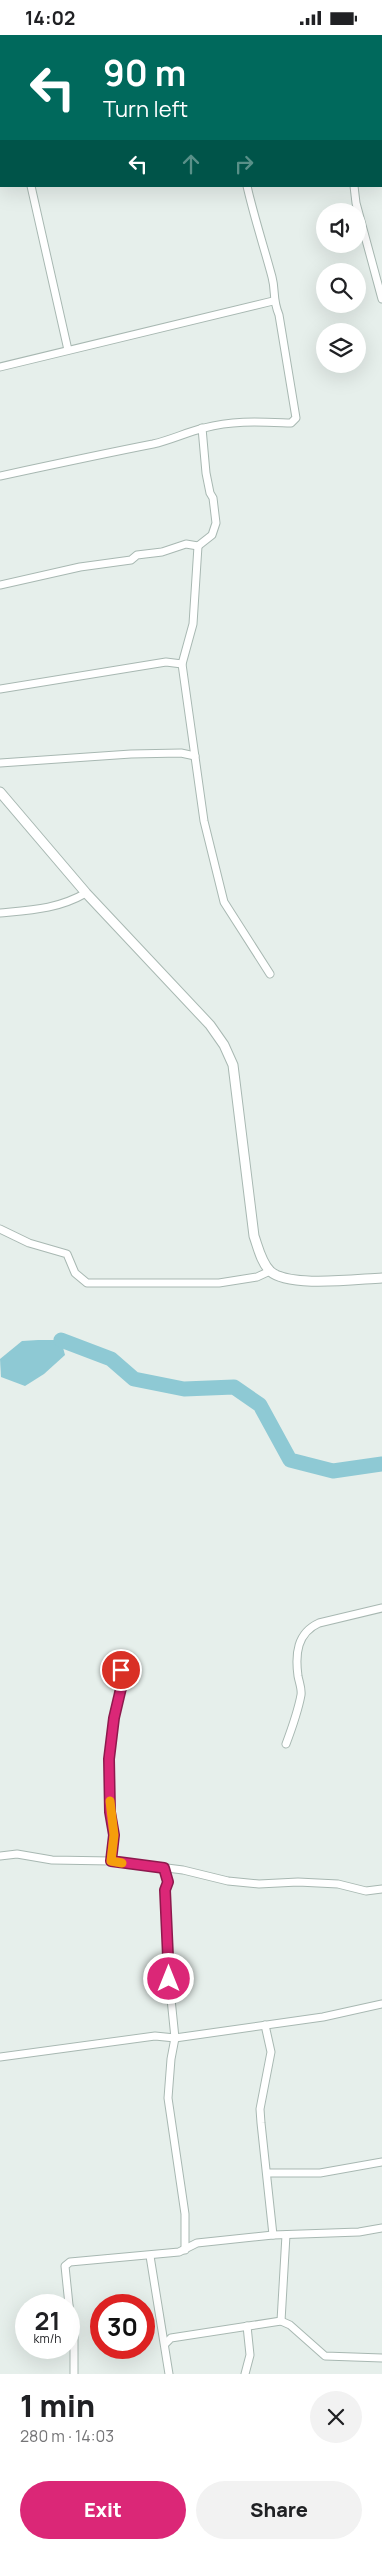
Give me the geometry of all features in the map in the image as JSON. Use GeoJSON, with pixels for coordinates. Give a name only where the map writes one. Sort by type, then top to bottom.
{"type":"FeatureCollection","features":[{"type":"Feature","properties":{"kind":"street"},"geometry":{"type":"LineString","coordinates":[[31,187],[68,350]]}},
{"type":"Feature","properties":{"kind":"street"},"geometry":{"type":"LineString","coordinates":[[0,476],[70,463],[124,448],[155,443],[202,428],[241,421],[291,423],[296,418],[279,315],[273,301],[272,279],[259,237],[247,187]]}},
{"type":"Feature","properties":{"kind":"street"},"geometry":{"type":"LineString","coordinates":[[354,187],[356,203],[382,299]]}},
{"type":"Feature","properties":{"kind":"street"},"geometry":{"type":"LineString","coordinates":[[0,367],[273,301]]}},
{"type":"Feature","properties":{"kind":"street"},"geometry":{"type":"LineString","coordinates":[[0,585],[80,567],[131,560],[138,555],[162,552],[186,545],[198,546],[212,535],[216,523],[214,498],[210,493],[206,473],[202,428]]}},
{"type":"Feature","properties":{"kind":"street"},"geometry":{"type":"LineString","coordinates":[[198,546],[193,624],[182,664],[204,821],[224,902],[270,974]]}},
{"type":"Feature","properties":{"kind":"street"},"geometry":{"type":"LineString","coordinates":[[0,689],[166,662],[182,664]]}},
{"type":"Feature","properties":{"kind":"street"},"geometry":{"type":"LineString","coordinates":[[0,763],[131,754],[181,753],[195,756]]}},
{"type":"Feature","properties":{"kind":"street"},"geometry":{"type":"LineString","coordinates":[[0,792],[86,893],[210,1025],[224,1045],[233,1065],[254,1236],[263,1260],[270,1271],[290,1280],[382,1278]]}},
{"type":"Feature","properties":{"kind":"street"},"geometry":{"type":"LineString","coordinates":[[0,913],[46,908],[68,903],[86,893]]}},
{"type":"Feature","properties":{"kind":"street"},"geometry":{"type":"LineString","coordinates":[[0,1229],[29,1243],[67,1254],[75,1273],[87,1283],[219,1283],[257,1277],[270,1271]]}},
{"type":"Feature","properties":{"kind":"street"},"geometry":{"type":"LineString","coordinates":[[286,1744],[302,1692],[297,1661],[298,1643],[309,1627],[382,1608]]}},
{"type":"Feature","properties":{"kind":"street"},"geometry":{"type":"LineString","coordinates":[[111,1861],[114,1835],[110,1812],[109,1759],[114,1718],[122,1684],[121,1670],[116,1664]]}},
{"type":"Feature","properties":{"kind":"street"},"geometry":{"type":"LineString","coordinates":[[0,1856],[17,1854],[52,1860],[111,1861],[164,1868],[228,1881],[259,1884],[298,1882],[345,1885],[366,1891],[382,1889]]}},
{"type":"Feature","properties":{"kind":"street"},"geometry":{"type":"LineString","coordinates":[[164,1868],[168,1882],[165,1890],[166,1922],[175,2038],[171,2059],[168,2099],[185,2214],[185,2250]]}},
{"type":"Feature","properties":{"kind":"street"},"geometry":{"type":"LineString","coordinates":[[0,2057],[155,2037],[175,2038],[323,2017],[382,2004]]}},
{"type":"Feature","properties":{"kind":"street"},"geometry":{"type":"LineString","coordinates":[[265,2025],[271,2052],[260,2109],[262,2150],[267,2173],[273,2235]]}},
{"type":"Feature","properties":{"kind":"street"},"geometry":{"type":"LineString","coordinates":[[267,2173],[320,2173],[382,2161]]}},
{"type":"Feature","properties":{"kind":"street"},"geometry":{"type":"LineString","coordinates":[[68,2294],[65,2266],[70,2262],[106,2260],[124,2256],[150,2256],[185,2250],[197,2243],[273,2235],[359,2232],[382,2229]]}},
{"type":"Feature","properties":{"kind":"street"},"geometry":{"type":"LineString","coordinates":[[281,2321],[286,2235]]}},
{"type":"Feature","properties":{"kind":"street"},"geometry":{"type":"LineString","coordinates":[[150,2256],[169,2374]]}},
{"type":"Feature","properties":{"kind":"street"},"geometry":{"type":"LineString","coordinates":[[165,2344],[171,2339],[281,2321],[290,2325],[325,2356],[382,2358]]}},
{"type":"Feature","properties":{"kind":"street"},"geometry":{"type":"LineString","coordinates":[[245,2374],[250,2355],[247,2326]]}},
{"type":"Feature","properties":{"kind":"street"},"geometry":{"type":"LineString","coordinates":[[74,2359],[74,2374]]}},
{"type":"Feature","properties":{"kind":"water"},"geometry":{"type":"Polygon","coordinates":[[[61,1340],[65,1355],[44,1374],[25,1386],[1,1377],[0,1359],[22,1341],[61,1340]]]}},
{"type":"Feature","properties":{"kind":"waterway"},"geometry":{"type":"LineString","coordinates":[[61,1340],[111,1359],[134,1379],[184,1389],[234,1387],[260,1405],[290,1460],[333,1471],[382,1464]]}},
{"type":"Feature","properties":{"kind":"slow traffic"},"geometry":{"type":"LineString","coordinates":[[110,1801],[114,1835],[111,1861],[122,1863]]}},
{"type":"Feature","properties":{"kind":"route"},"geometry":{"type":"LineString","coordinates":[[121,1670],[122,1684],[114,1718],[109,1759],[110,1812],[114,1835],[111,1861],[164,1868],[168,1882],[165,1890],[169,1979]]}}]}
